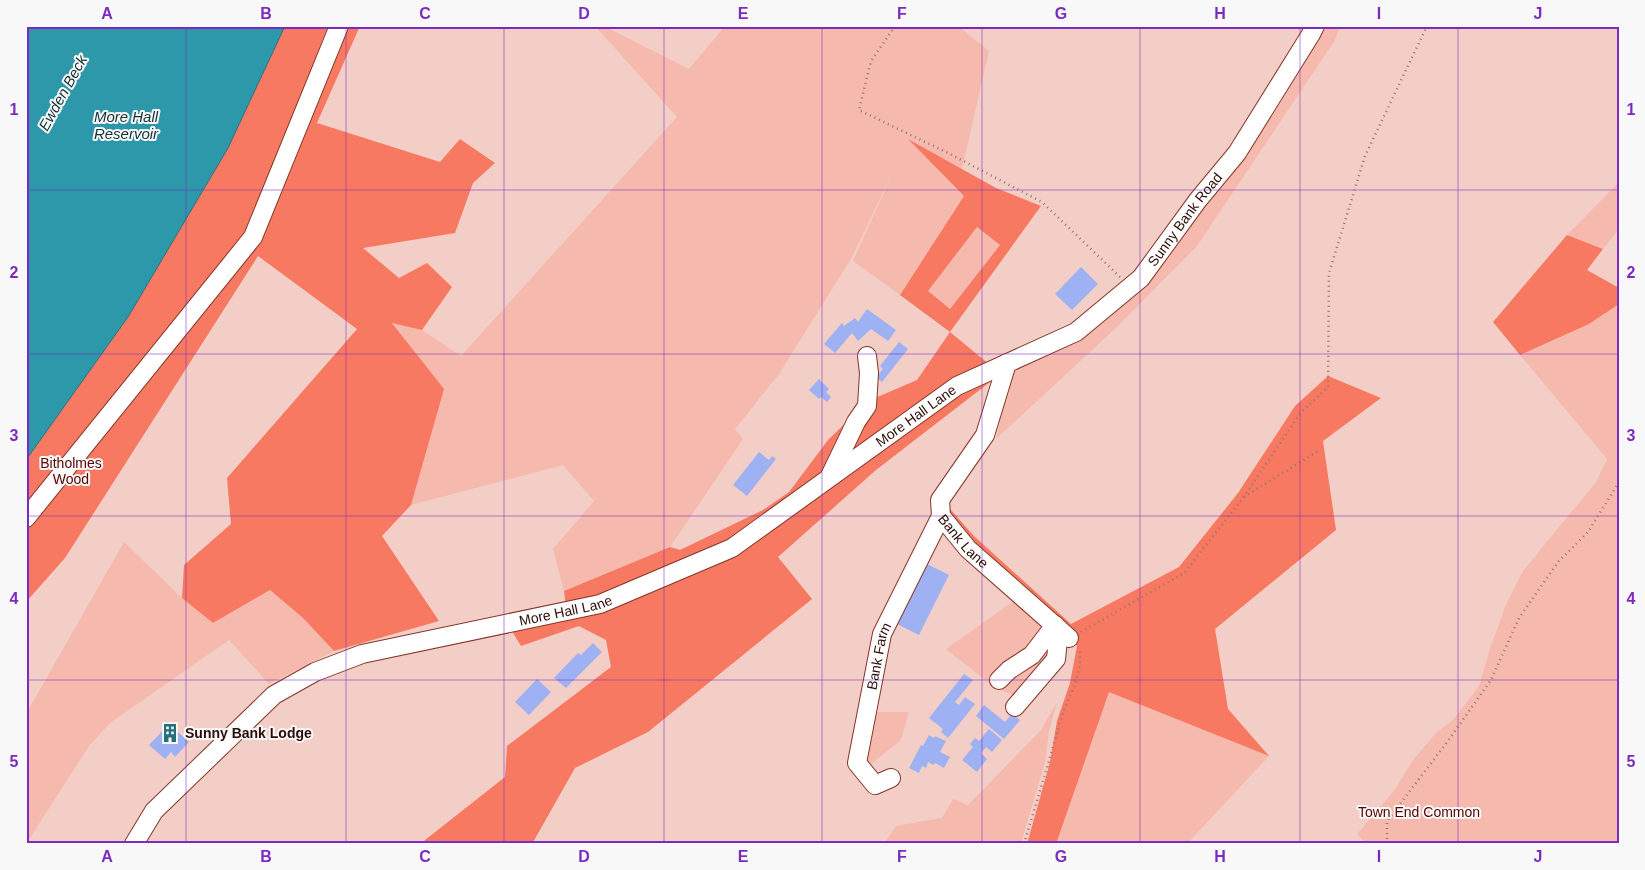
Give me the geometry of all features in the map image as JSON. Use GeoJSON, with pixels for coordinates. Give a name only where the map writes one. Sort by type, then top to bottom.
{"type":"FeatureCollection","features":[{"type":"Feature","properties":{"kind":"street"},"geometry":{"type":"LineString","coordinates":[[26,518],[253,237],[339,26]]}},
{"type":"Feature","properties":{"kind":"street","name":"Sunny Bank Road"},"geometry":{"type":"LineString","coordinates":[[1007,363],[1076,332],[1141,278],[1198,200],[1237,153],[1315,26]]}},
{"type":"Feature","properties":{"kind":"street"},"geometry":{"type":"LineString","coordinates":[[829,478],[856,422],[867,406],[870,373],[867,356]]}},
{"type":"Feature","properties":{"kind":"street","name":"More Hall Lane"},"geometry":{"type":"LineString","coordinates":[[134,844],[154,811],[274,695],[315,672],[362,654],[600,604],[732,548],[957,386],[1007,363]]}},
{"type":"Feature","properties":{"kind":"street","name":"Bank Lane"},"geometry":{"type":"LineString","coordinates":[[1007,363],[985,435],[940,500],[942,516],[968,549],[1061,631]]}},
{"type":"Feature","properties":{"kind":"street","name":"Bank Farm"},"geometry":{"type":"LineString","coordinates":[[891,778],[875,784],[857,763],[882,634],[942,516]]}},
{"type":"Feature","properties":{"kind":"street"},"geometry":{"type":"LineString","coordinates":[[999,680],[1009,670],[1032,655],[1061,631]]}},
{"type":"Feature","properties":{"kind":"street"},"geometry":{"type":"LineString","coordinates":[[1015,707],[1056,658],[1061,631]]}},
{"type":"Feature","properties":{"kind":"path"},"geometry":{"type":"LineString","coordinates":[[895,26],[871,61],[859,110],[948,153],[1042,202],[1129,288]]}},
{"type":"Feature","properties":{"kind":"path"},"geometry":{"type":"LineString","coordinates":[[1024,844],[1054,750],[1060,721],[1079,669],[1080,654],[1078,648],[1061,631],[1184,573],[1242,498],[1300,412],[1328,387],[1329,273],[1366,156],[1427,26]]}},
{"type":"Feature","properties":{"kind":"path"},"geometry":{"type":"LineString","coordinates":[[1242,498],[1320,450]]}},
{"type":"Feature","properties":{"kind":"path"},"geometry":{"type":"LineString","coordinates":[[1387,844],[1387,821],[1445,745],[1491,680],[1519,618],[1558,562],[1588,532],[1619,482]]}},
{"type":"Feature","properties":{"kind":"green space","name":"Bitholmes Wood"},"geometry":{"type":"Polygon","coordinates":[[[285,26],[328,26],[248,233],[204,285],[228,275],[258,240],[344,26],[360,26],[317,123],[440,162],[460,139],[495,163],[473,183],[455,233],[363,248],[399,278],[427,263],[452,287],[422,330],[392,323],[444,389],[411,505],[382,536],[439,621],[334,651],[303,618],[270,590],[213,623],[182,598],[184,565],[231,524],[227,478],[357,329],[258,256],[65,558],[26,602],[26,460],[128,317],[228,148],[285,26]]]}},
{"type":"Feature","properties":{"kind":"green space"},"geometry":{"type":"Polygon","coordinates":[[[595,26],[604,26],[689,69],[725,26],[958,26],[989,51],[962,169],[910,141],[964,196],[900,295],[853,261],[894,170],[851,259],[779,374],[735,429],[743,439],[670,547],[564,591],[553,549],[594,501],[563,465],[411,505],[443,389],[392,322],[422,330],[461,356],[677,117],[595,26]]]}},
{"type":"Feature","properties":{"kind":"green space"},"geometry":{"type":"Polygon","coordinates":[[[1322,26],[1340,26],[1335,40],[1197,246],[1116,328],[996,439],[1013,367],[1141,278],[1322,26]]]}},
{"type":"Feature","properties":{"kind":"green space"},"geometry":{"type":"Polygon","coordinates":[[[908,139],[996,188],[1041,206],[950,332],[900,295],[964,196],[908,139]],[[977,227],[928,291],[950,309],[1000,245],[977,227]]]}},
{"type":"Feature","properties":{"kind":"green space"},"geometry":{"type":"Polygon","coordinates":[[[1619,182],[1619,229],[1603,249],[1567,235],[1619,182]]]}},
{"type":"Feature","properties":{"kind":"green space"},"geometry":{"type":"Polygon","coordinates":[[[977,227],[1000,245],[950,309],[927,292],[977,227]]]}},
{"type":"Feature","properties":{"kind":"green space"},"geometry":{"type":"Polygon","coordinates":[[[1567,235],[1603,249],[1587,270],[1619,288],[1619,304],[1589,324],[1520,355],[1493,322],[1567,235]]]}},
{"type":"Feature","properties":{"kind":"green space","name":"Town End Common"},"geometry":{"type":"Polygon","coordinates":[[[1619,304],[1619,844],[1367,844],[1357,834],[1394,791],[1413,760],[1435,734],[1453,720],[1479,686],[1505,607],[1523,571],[1596,482],[1607,459],[1520,355],[1589,324],[1619,304]]]}},
{"type":"Feature","properties":{"kind":"green space"},"geometry":{"type":"Polygon","coordinates":[[[950,332],[990,365],[730,545],[599,601],[566,606],[564,591],[670,547],[680,550],[763,510],[789,492],[828,440],[868,401],[917,380],[950,332]]]}},
{"type":"Feature","properties":{"kind":"green space"},"geometry":{"type":"Polygon","coordinates":[[[999,375],[876,470],[778,557],[812,599],[648,732],[575,768],[532,844],[420,844],[505,777],[507,746],[611,667],[606,640],[579,626],[521,646],[510,628],[735,552],[961,390],[999,375]]]}},
{"type":"Feature","properties":{"kind":"green space"},"geometry":{"type":"Polygon","coordinates":[[[1328,376],[1381,398],[1323,441],[1336,530],[1215,629],[1228,709],[1269,756],[1109,692],[1056,844],[1027,844],[1050,762],[1057,721],[1070,683],[1077,646],[1070,636],[945,516],[943,501],[974,536],[1071,624],[1179,567],[1238,493],[1295,406],[1328,376]]]}},
{"type":"Feature","properties":{"kind":"green space"},"geometry":{"type":"Polygon","coordinates":[[[124,542],[182,598],[213,623],[270,590],[303,618],[334,651],[269,684],[229,640],[110,723],[89,746],[26,844],[26,714],[124,542]]]}},
{"type":"Feature","properties":{"kind":"green space"},"geometry":{"type":"Polygon","coordinates":[[[1018,598],[1067,641],[1018,697],[995,688],[946,649],[1018,598]]]}},
{"type":"Feature","properties":{"kind":"green space"},"geometry":{"type":"Polygon","coordinates":[[[1109,691],[1269,756],[1187,844],[1056,844],[1109,691]]]}},
{"type":"Feature","properties":{"kind":"green space"},"geometry":{"type":"Polygon","coordinates":[[[1057,702],[1049,732],[1045,762],[1021,844],[884,844],[896,826],[942,818],[953,799],[968,805],[1041,730],[1057,702]]]}},
{"type":"Feature","properties":{"kind":"green space"},"geometry":{"type":"Polygon","coordinates":[[[868,712],[909,712],[901,740],[860,773],[868,712]]]}},
{"type":"Feature","properties":{"kind":"water","name":"More Hall Reservoir"},"geometry":{"type":"Polygon","coordinates":[[[26,26],[285,26],[228,148],[128,317],[26,460],[26,26]]]}},
{"type":"Feature","properties":{"kind":"building"},"geometry":{"type":"Polygon","coordinates":[[[1081,267],[1098,284],[1072,310],[1055,294],[1081,267]]]}},
{"type":"Feature","properties":{"kind":"building"},"geometry":{"type":"Polygon","coordinates":[[[867,309],[896,330],[888,341],[871,329],[858,341],[852,333],[835,353],[824,344],[842,323],[844,326],[855,318],[858,322],[867,309]]]}},
{"type":"Feature","properties":{"kind":"building"},"geometry":{"type":"Polygon","coordinates":[[[899,342],[908,349],[882,382],[876,377],[883,369],[880,366],[899,342]]]}},
{"type":"Feature","properties":{"kind":"building"},"geometry":{"type":"Polygon","coordinates":[[[819,379],[829,389],[826,392],[831,397],[827,402],[821,397],[819,399],[809,390],[819,379]]]}},
{"type":"Feature","properties":{"kind":"building"},"geometry":{"type":"Polygon","coordinates":[[[759,452],[769,460],[772,456],[776,459],[747,496],[733,485],[759,452]]]}},
{"type":"Feature","properties":{"kind":"building"},"geometry":{"type":"Polygon","coordinates":[[[927,564],[949,575],[919,635],[897,624],[927,564]]]}},
{"type":"Feature","properties":{"kind":"building"},"geometry":{"type":"Polygon","coordinates":[[[593,643],[602,652],[566,688],[554,678],[578,653],[581,655],[593,643]]]}},
{"type":"Feature","properties":{"kind":"building"},"geometry":{"type":"Polygon","coordinates":[[[964,674],[973,680],[955,702],[959,705],[965,697],[975,704],[948,738],[941,732],[943,729],[929,718],[964,674]]]}},
{"type":"Feature","properties":{"kind":"building"},"geometry":{"type":"Polygon","coordinates":[[[537,679],[551,692],[529,715],[515,702],[537,679]]]}},
{"type":"Feature","properties":{"kind":"building"},"geometry":{"type":"Polygon","coordinates":[[[984,705],[1005,722],[1012,714],[1020,720],[1004,739],[976,716],[984,705]]]}},
{"type":"Feature","properties":{"kind":"building","name":"Sunny Bank Lodge"},"geometry":{"type":"Polygon","coordinates":[[[169,724],[189,742],[175,757],[171,752],[165,759],[149,745],[169,724]]]}},
{"type":"Feature","properties":{"kind":"building"},"geometry":{"type":"Polygon","coordinates":[[[989,729],[1002,740],[992,752],[986,747],[981,753],[987,759],[977,772],[962,760],[973,747],[970,744],[975,738],[979,741],[989,729]]]}},
{"type":"Feature","properties":{"kind":"building"},"geometry":{"type":"Polygon","coordinates":[[[929,735],[946,741],[940,752],[950,757],[944,768],[935,763],[933,765],[928,762],[926,768],[922,766],[919,773],[909,768],[921,745],[923,746],[929,735]]]}},
{"type":"Feature","properties":{"kind":"place","name":"Sunny Bank Lodge"},"geometry":{"type":"Point","coordinates":[170,733]}},
{"type":"Feature","properties":{"kind":"water label","name":"Ewden Beck"},"geometry":{"type":"Point","coordinates":[63,93]}}]}
